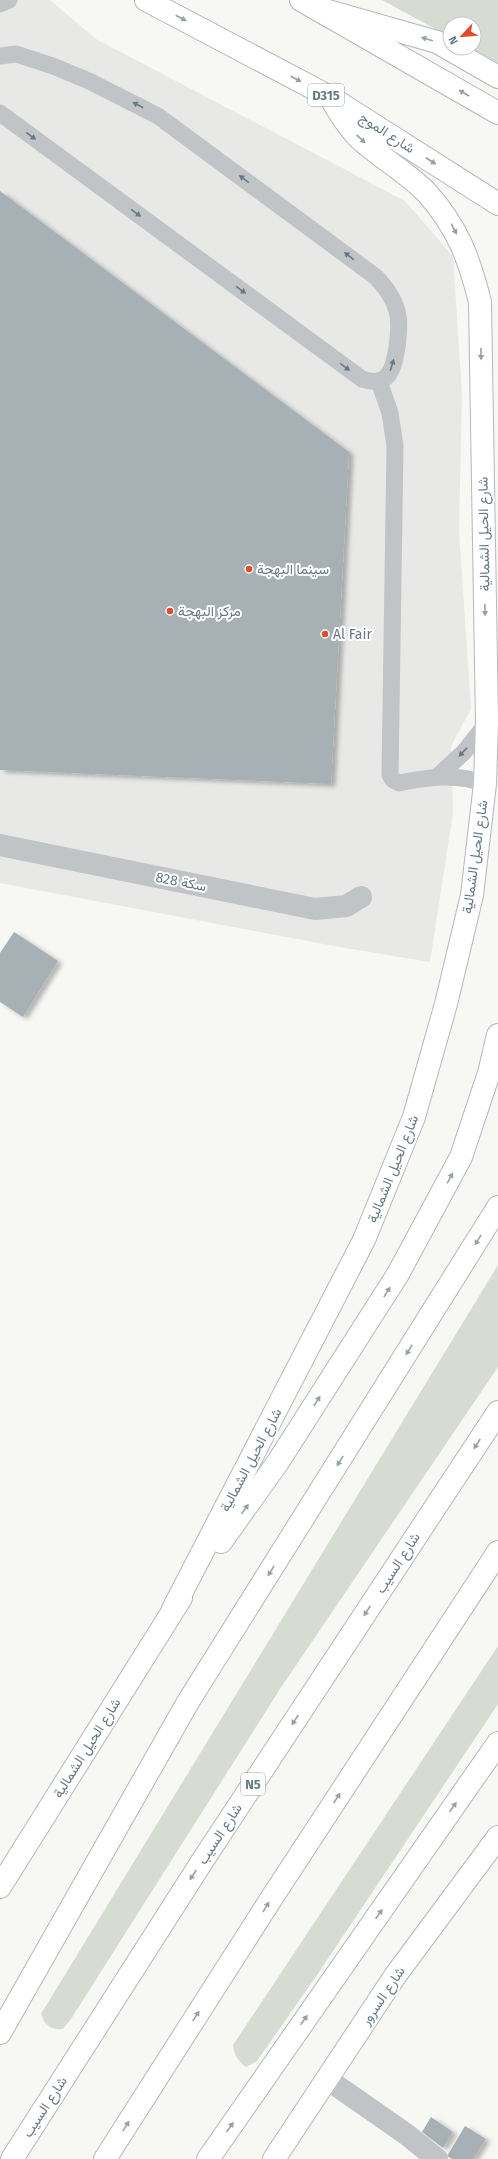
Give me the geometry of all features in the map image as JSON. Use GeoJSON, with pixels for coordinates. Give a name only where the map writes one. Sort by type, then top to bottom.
{"type":"FeatureCollection","features":[{"type":"Feature","properties":{"kind":"main road","name":"شارع الموج"},"geometry":{"type":"LineString","coordinates":[[146,0],[330,97],[498,204]]}},
{"type":"Feature","properties":{"kind":"main road"},"geometry":{"type":"LineString","coordinates":[[308,3],[436,42],[498,77]]}},
{"type":"Feature","properties":{"kind":"main road"},"geometry":{"type":"LineString","coordinates":[[308,3],[498,113]]}},
{"type":"Feature","properties":{"kind":"main road","name":"شارع الحيل الشمالية"},"geometry":{"type":"LineString","coordinates":[[173,1609],[364,1240],[414,1117],[446,1004],[472,895],[491,787],[487,723],[480,302],[477,289],[470,262],[452,225],[426,193],[358,136],[342,117],[330,97]]}},
{"type":"Feature","properties":{"kind":"main road","name":"شارع الحيل الشمالية"},"geometry":{"type":"LineString","coordinates":[[0,1887],[173,1609],[278,1462],[398,1274],[461,1157],[489,1073],[498,1035]]}},
{"type":"Feature","properties":{"kind":"main road"},"geometry":{"type":"LineString","coordinates":[[0,2033],[188,1702],[498,1207]]}},
{"type":"Feature","properties":{"kind":"main road","name":"شارع السيب"},"geometry":{"type":"LineString","coordinates":[[12,2159],[202,1860],[498,1412]]}},
{"type":"Feature","properties":{"kind":"main road"},"geometry":{"type":"LineString","coordinates":[[105,2159],[271,1898],[498,1552]]}},
{"type":"Feature","properties":{"kind":"main road"},"geometry":{"type":"LineString","coordinates":[[208,2159],[498,1742]]}},
{"type":"Feature","properties":{"kind":"main road","name":"شارع السرور"},"geometry":{"type":"LineString","coordinates":[[274,2159],[395,1976],[498,1837]]}},
{"type":"Feature","properties":{"kind":"street","name":"سكة 828"},"geometry":{"type":"LineString","coordinates":[[0,845],[315,909],[346,906],[361,897]]}},
{"type":"Feature","properties":{"kind":"street"},"geometry":{"type":"LineString","coordinates":[[327,2079],[406,2134],[437,2159]]}},
{"type":"Feature","properties":{"kind":"lane"},"geometry":{"type":"LineString","coordinates":[[0,4],[8,0]]}},
{"type":"Feature","properties":{"kind":"lane"},"geometry":{"type":"LineString","coordinates":[[0,56],[16,54],[53,66],[89,81],[158,116],[376,277],[390,293],[397,313],[398,334],[392,367],[387,376],[379,382],[370,382],[362,379],[0,113]]}},
{"type":"Feature","properties":{"kind":"lane"},"geometry":{"type":"LineString","coordinates":[[379,382],[390,413],[395,446],[390,775],[393,780],[399,783],[436,777],[464,777],[491,787]]}},
{"type":"Feature","properties":{"kind":"lane"},"geometry":{"type":"LineString","coordinates":[[436,777],[464,752],[487,723]]}},
{"type":"Feature","properties":{"kind":"shaded area"},"geometry":{"type":"Polygon","coordinates":[[[0,0],[50,0],[96,39],[405,201],[453,256],[462,395],[459,530],[471,709],[451,746],[453,813],[430,962],[334,946],[0,883],[0,0]]]}},
{"type":"Feature","properties":{"kind":"shaded area"},"geometry":{"type":"Polygon","coordinates":[[[382,0],[498,0],[498,64],[482,55],[482,16],[442,16],[442,33],[382,0]]]}},
{"type":"Feature","properties":{"kind":"shaded area"},"geometry":{"type":"Polygon","coordinates":[[[498,1265],[498,1367],[280,1689],[71,2019],[63,2029],[51,2028],[46,2024],[41,2014],[498,1265]]]}},
{"type":"Feature","properties":{"kind":"shaded area"},"geometry":{"type":"Polygon","coordinates":[[[498,1646],[498,1704],[315,1978],[257,2061],[246,2067],[237,2058],[233,2045],[498,1646]]]}},
{"type":"Feature","properties":{"kind":"building","name":"مركز البهجة"},"geometry":{"type":"Polygon","coordinates":[[[0,191],[349,452],[331,784],[0,770],[0,191]]]}},
{"type":"Feature","properties":{"kind":"building"},"geometry":{"type":"Polygon","coordinates":[[[14,932],[58,961],[23,1017],[0,1002],[0,953],[14,932]]]}},
{"type":"Feature","properties":{"kind":"building"},"geometry":{"type":"Polygon","coordinates":[[[431,2117],[453,2132],[443,2148],[422,2132],[431,2117]]]}},
{"type":"Feature","properties":{"kind":"building"},"geometry":{"type":"Polygon","coordinates":[[[465,2126],[486,2139],[473,2159],[452,2159],[447,2156],[465,2126]]]}},
{"type":"Feature","properties":{"kind":"place","name":"سينما البهجة"},"geometry":{"type":"Point","coordinates":[249,569]}},
{"type":"Feature","properties":{"kind":"place","name":"مركز البهجة"},"geometry":{"type":"Point","coordinates":[170,611]}},
{"type":"Feature","properties":{"kind":"place","name":"Al Fair"},"geometry":{"type":"Point","coordinates":[325,634]}}]}
